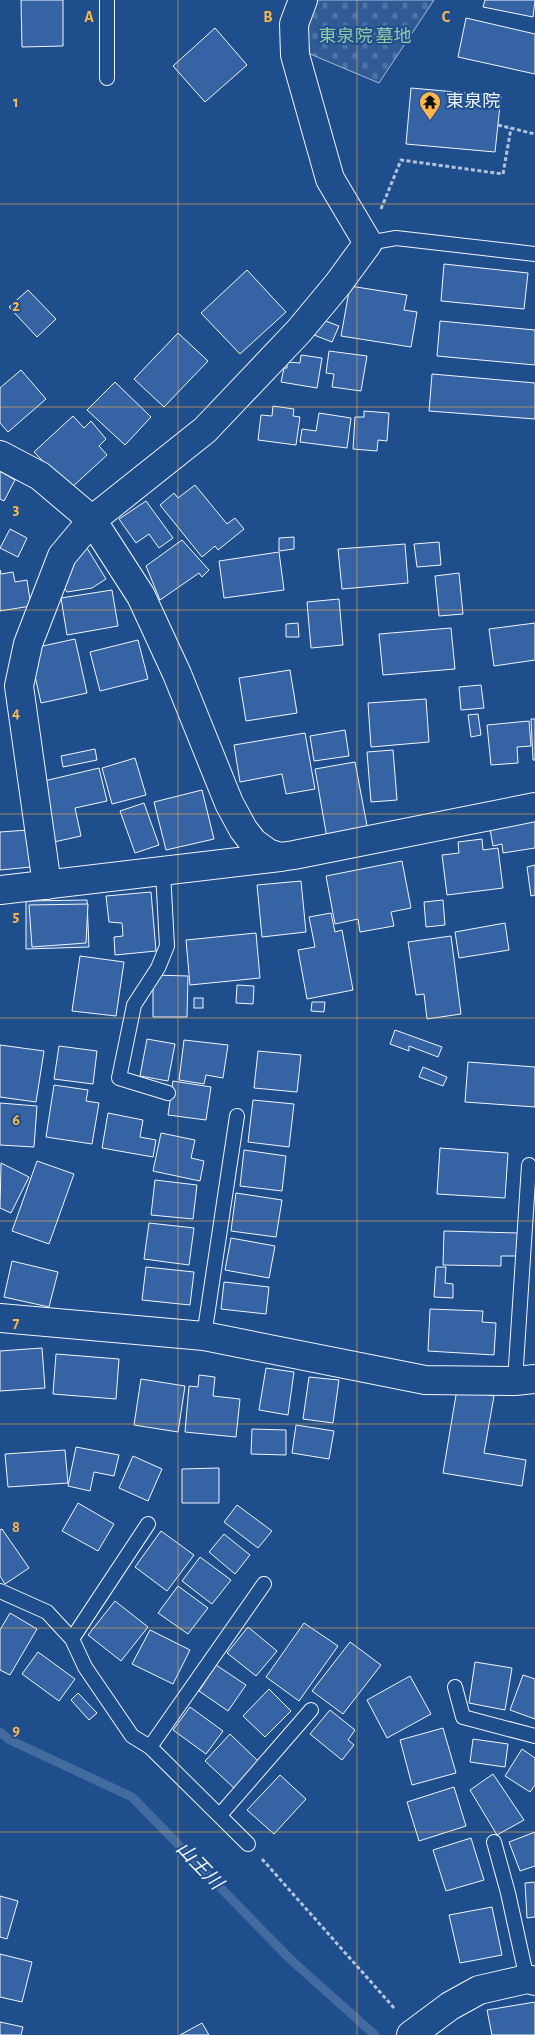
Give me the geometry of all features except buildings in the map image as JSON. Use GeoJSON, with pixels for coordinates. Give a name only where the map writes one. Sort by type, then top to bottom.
{"type":"FeatureCollection","features":[{"type":"Feature","properties":{"kind":"street"},"geometry":{"type":"LineString","coordinates":[[47,885],[19,686],[28,644],[62,556],[92,520],[205,430],[299,331],[338,284],[368,243],[330,179],[296,55],[294,24],[304,0]]}},
{"type":"Feature","properties":{"kind":"street"},"geometry":{"type":"LineString","coordinates":[[0,455],[40,476],[92,520],[141,596],[177,674],[238,821],[258,847],[280,857]]}},
{"type":"Feature","properties":{"kind":"street"},"geometry":{"type":"LineString","coordinates":[[0,890],[280,857],[535,807]]}},
{"type":"Feature","properties":{"kind":"street"},"geometry":{"type":"LineString","coordinates":[[0,1318],[204,1336],[424,1380],[525,1380]]}},
{"type":"Feature","properties":{"kind":"street"},"geometry":{"type":"LineString","coordinates":[[416,2030],[450,2006],[479,1990],[531,1980]]}},
{"type":"Feature","properties":{"kind":"lane"},"geometry":{"type":"LineString","coordinates":[[107,0],[107,78]]}},
{"type":"Feature","properties":{"kind":"lane"},"geometry":{"type":"LineString","coordinates":[[368,243],[396,238],[535,254]]}},
{"type":"Feature","properties":{"kind":"lane"},"geometry":{"type":"LineString","coordinates":[[163,872],[167,946],[158,968],[134,1005],[119,1078],[168,1093]]}},
{"type":"Feature","properties":{"kind":"lane"},"geometry":{"type":"LineString","coordinates":[[204,1336],[237,1116]]}},
{"type":"Feature","properties":{"kind":"lane"},"geometry":{"type":"LineString","coordinates":[[525,1380],[530,1165]]}},
{"type":"Feature","properties":{"kind":"lane"},"geometry":{"type":"LineString","coordinates":[[72,1639],[148,1524]]}},
{"type":"Feature","properties":{"kind":"lane"},"geometry":{"type":"LineString","coordinates":[[150,1747],[264,1584]]}},
{"type":"Feature","properties":{"kind":"lane"},"geometry":{"type":"LineString","coordinates":[[0,1591],[47,1612],[72,1639],[85,1667],[132,1736],[150,1747],[248,1844]]}},
{"type":"Feature","properties":{"kind":"lane"},"geometry":{"type":"LineString","coordinates":[[455,1686],[463,1717],[535,1736]]}},
{"type":"Feature","properties":{"kind":"lane"},"geometry":{"type":"LineString","coordinates":[[220,1815],[311,1710]]}},
{"type":"Feature","properties":{"kind":"lane"},"geometry":{"type":"LineString","coordinates":[[494,1842],[531,1980]]}},
{"type":"Feature","properties":{"kind":"path"},"geometry":{"type":"LineString","coordinates":[[498,125],[535,134]]}},
{"type":"Feature","properties":{"kind":"path"},"geometry":{"type":"LineString","coordinates":[[368,243],[401,160],[503,174],[511,128]]}},
{"type":"Feature","properties":{"kind":"path"},"geometry":{"type":"LineString","coordinates":[[248,1844],[395,2009]]}},
{"type":"Feature","properties":{"kind":"green space","name":"東泉院 墓地"},"geometry":{"type":"Polygon","coordinates":[[[315,0],[434,0],[379,83],[310,54],[306,24],[315,0]]]}},
{"type":"Feature","properties":{"kind":"waterway","name":"山王川"},"geometry":{"type":"LineString","coordinates":[[0,1732],[10,1740],[132,1797],[290,1959],[375,2035]]}},
{"type":"Feature","properties":{"kind":"place","name":"東泉院"},"geometry":{"type":"Point","coordinates":[430,121]}}]}
